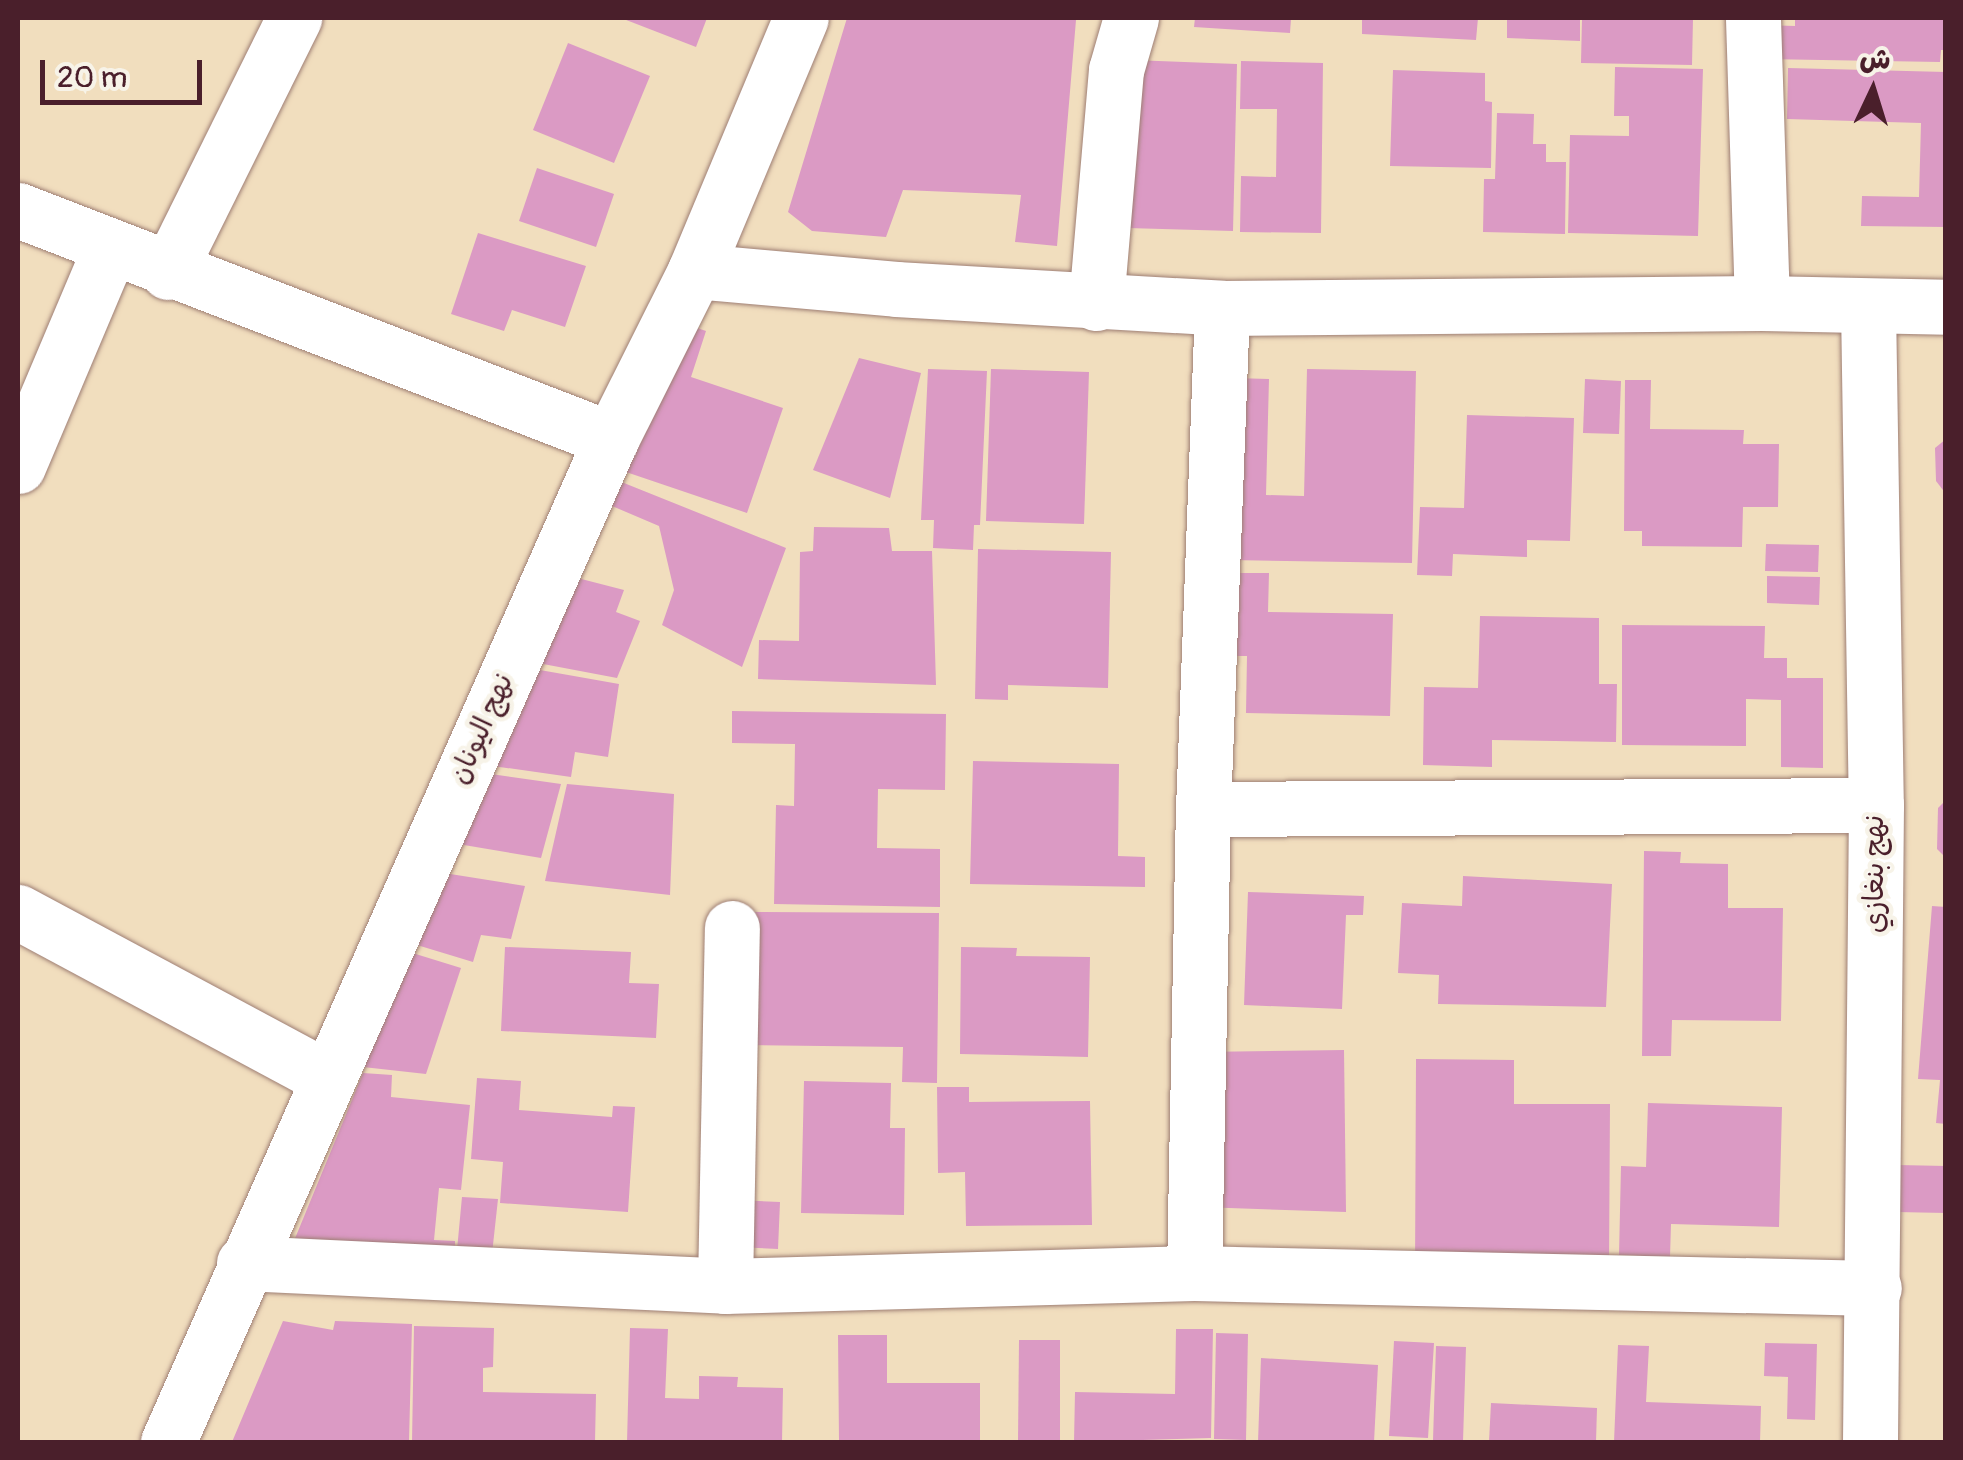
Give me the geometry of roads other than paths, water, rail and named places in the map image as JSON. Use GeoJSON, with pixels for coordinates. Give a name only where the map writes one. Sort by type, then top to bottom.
{"type":"FeatureCollection","features":[{"type":"Feature","properties":{"kind":"street"},"geometry":{"type":"LineString","coordinates":[[168,272],[294,18]]}},
{"type":"Feature","properties":{"kind":"street","name":"نهج اليونان"},"geometry":{"type":"LineString","coordinates":[[168,1442],[244,1262],[611,439],[695,272],[800,18]]}},
{"type":"Feature","properties":{"kind":"street"},"geometry":{"type":"LineString","coordinates":[[1096,303],[1116,70],[1131,18]]}},
{"type":"Feature","properties":{"kind":"street"},"geometry":{"type":"LineString","coordinates":[[1753,18],[1762,304]]}},
{"type":"Feature","properties":{"kind":"street"},"geometry":{"type":"LineString","coordinates":[[18,210],[168,272],[611,439]]}},
{"type":"Feature","properties":{"kind":"street"},"geometry":{"type":"LineString","coordinates":[[18,466],[110,248]]}},
{"type":"Feature","properties":{"kind":"street"},"geometry":{"type":"LineString","coordinates":[[695,272],[1096,303],[1222,308],[1946,306]]}},
{"type":"Feature","properties":{"kind":"street","name":"نهج بنغازي"},"geometry":{"type":"LineString","coordinates":[[1868,306],[1876,805],[1870,1442]]}},
{"type":"Feature","properties":{"kind":"street"},"geometry":{"type":"LineString","coordinates":[[1194,1273],[1203,809],[1222,308]]}},
{"type":"Feature","properties":{"kind":"street"},"geometry":{"type":"LineString","coordinates":[[1203,809],[1876,805]]}},
{"type":"Feature","properties":{"kind":"street"},"geometry":{"type":"LineString","coordinates":[[18,912],[326,1078]]}},
{"type":"Feature","properties":{"kind":"street"},"geometry":{"type":"LineString","coordinates":[[725,1286],[732,928]]}},
{"type":"Feature","properties":{"kind":"street"},"geometry":{"type":"LineString","coordinates":[[244,1262],[725,1286],[1194,1273],[1874,1288]]}}]}
